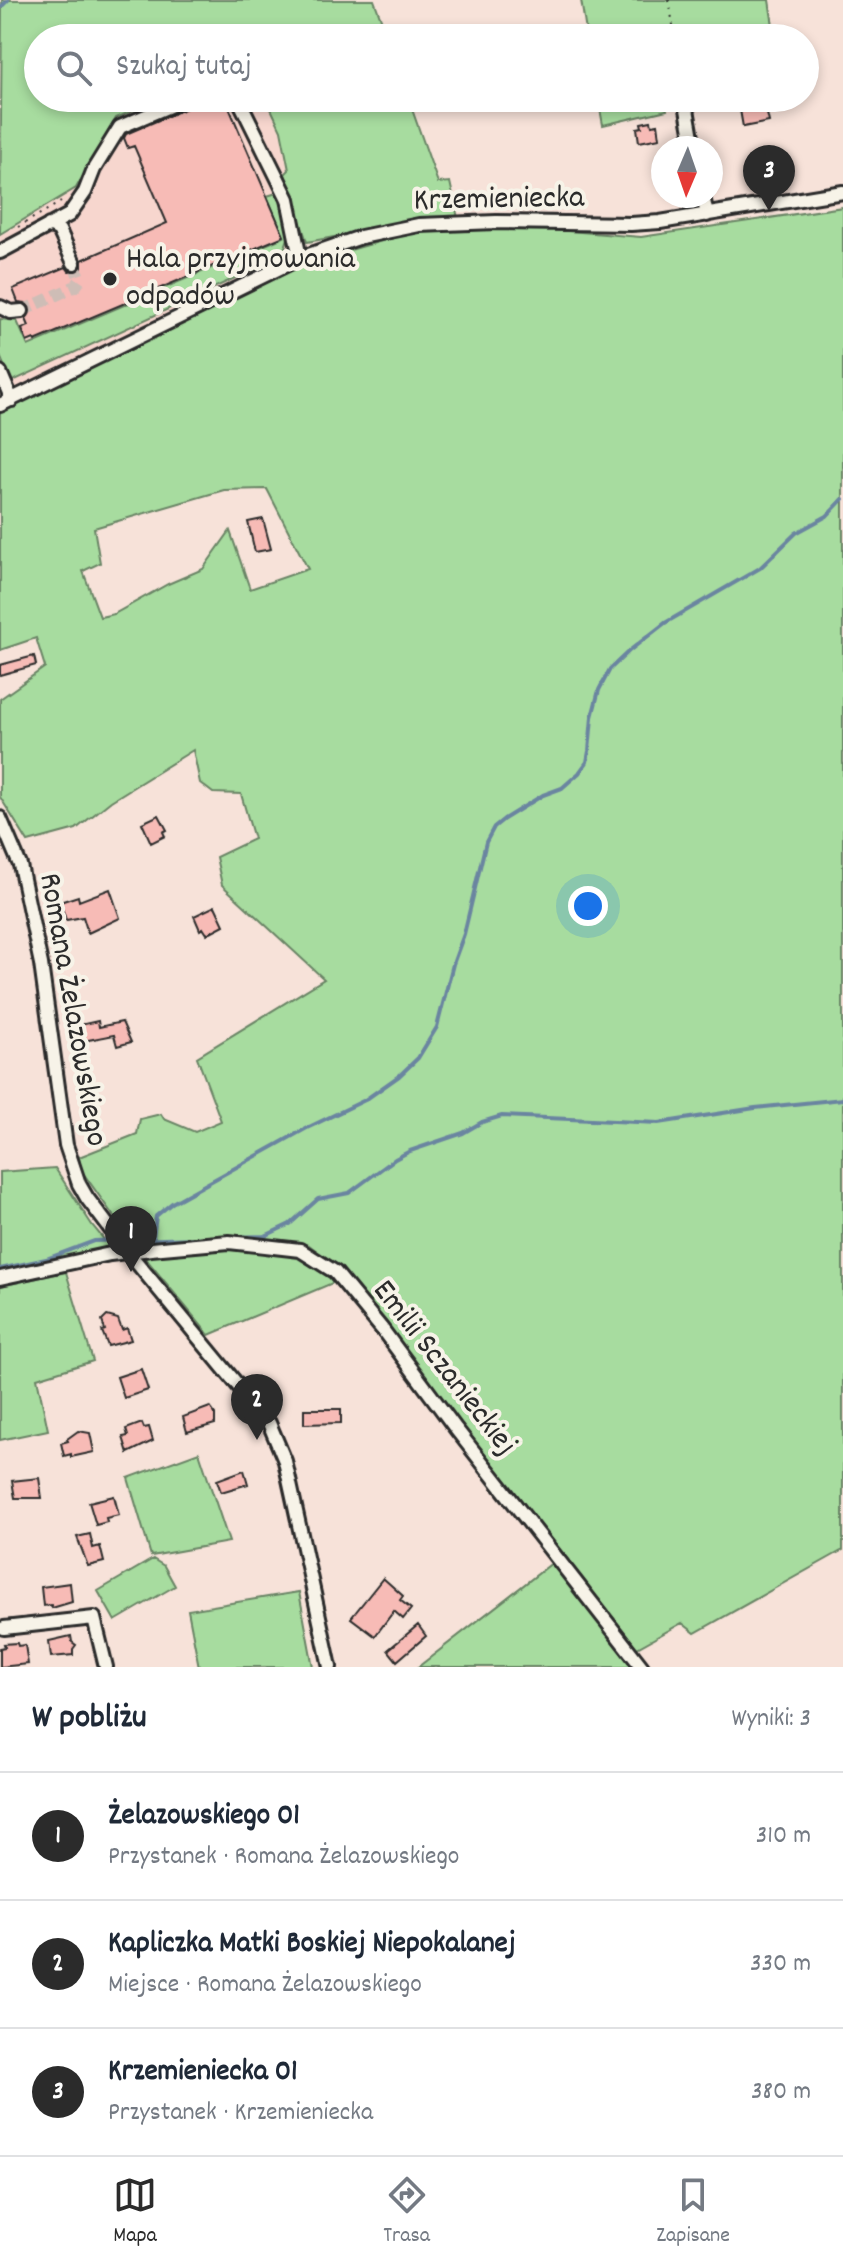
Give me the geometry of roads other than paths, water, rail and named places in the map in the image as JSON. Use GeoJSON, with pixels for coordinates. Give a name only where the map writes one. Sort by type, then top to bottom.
{"type":"FeatureCollection","features":[{"type":"Feature","properties":{"kind":"street"},"geometry":{"type":"LineString","coordinates":[[0,252],[69,215],[120,127],[155,112]]}},
{"type":"Feature","properties":{"kind":"street"},"geometry":{"type":"LineString","coordinates":[[245,112],[288,199],[300,258]]}},
{"type":"Feature","properties":{"kind":"street"},"geometry":{"type":"LineString","coordinates":[[688,112],[692,136]]}},
{"type":"Feature","properties":{"kind":"street","name":"Krzemieniecka"},"geometry":{"type":"LineString","coordinates":[[6,403],[300,258],[361,237],[419,225],[496,222],[631,224],[707,215],[843,192]]}},
{"type":"Feature","properties":{"kind":"street"},"geometry":{"type":"LineString","coordinates":[[706,208],[707,215]]}},
{"type":"Feature","properties":{"kind":"street"},"geometry":{"type":"LineString","coordinates":[[49,225],[59,230],[74,263]]}},
{"type":"Feature","properties":{"kind":"street"},"geometry":{"type":"LineString","coordinates":[[0,307],[11,312],[22,311]]}},
{"type":"Feature","properties":{"kind":"street"},"geometry":{"type":"LineString","coordinates":[[0,372],[6,403]]}},
{"type":"Feature","properties":{"kind":"street","name":"Romana Żelazowskiego"},"geometry":{"type":"LineString","coordinates":[[0,818],[20,865],[41,964],[66,1145],[79,1184],[126,1250],[269,1423],[285,1461],[330,1667]]}},
{"type":"Feature","properties":{"kind":"street","name":"Emilii Sczanieckiej"},"geometry":{"type":"LineString","coordinates":[[0,1278],[126,1250],[229,1242],[300,1250],[335,1272],[382,1329],[642,1667]]}},
{"type":"Feature","properties":{"kind":"street"},"geometry":{"type":"LineString","coordinates":[[4,1628],[94,1618],[106,1667]]}},
{"type":"Feature","properties":{"kind":"waterway"},"geometry":{"type":"LineString","coordinates":[[0,8],[8,0]]}},
{"type":"Feature","properties":{"kind":"waterway"},"geometry":{"type":"LineString","coordinates":[[153,1238],[156,1216],[172,1203],[307,1128],[365,1100],[418,1058],[437,1027],[486,842],[494,827],[504,819],[543,795],[562,788],[587,762],[592,717],[599,690],[610,669],[665,623],[760,568],[796,533],[827,516],[843,499]]}},
{"type":"Feature","properties":{"kind":"waterway"},"geometry":{"type":"LineString","coordinates":[[0,1269],[46,1259],[94,1241],[265,1236],[290,1224],[318,1199],[349,1193],[410,1151],[502,1116],[659,1123],[755,1108],[843,1099]]}},
{"type":"Feature","properties":{"kind":"tunnel"},"geometry":{"type":"LineString","coordinates":[[22,311],[76,286],[80,280],[74,263]]}},
{"type":"Feature","properties":{"kind":"place","name":"Krzemieniecka 01"},"geometry":{"type":"Point","coordinates":[769,211]}},
{"type":"Feature","properties":{"kind":"place","name":"Hala przyjmowania odpadów"},"geometry":{"type":"Point","coordinates":[110,279]}},
{"type":"Feature","properties":{"kind":"place","name":"Żelazowskiego 01"},"geometry":{"type":"Point","coordinates":[131,1272]}},
{"type":"Feature","properties":{"kind":"place","name":"Kapliczka Matki Boskiej Niepokalanej"},"geometry":{"type":"Point","coordinates":[257,1440]}}]}
